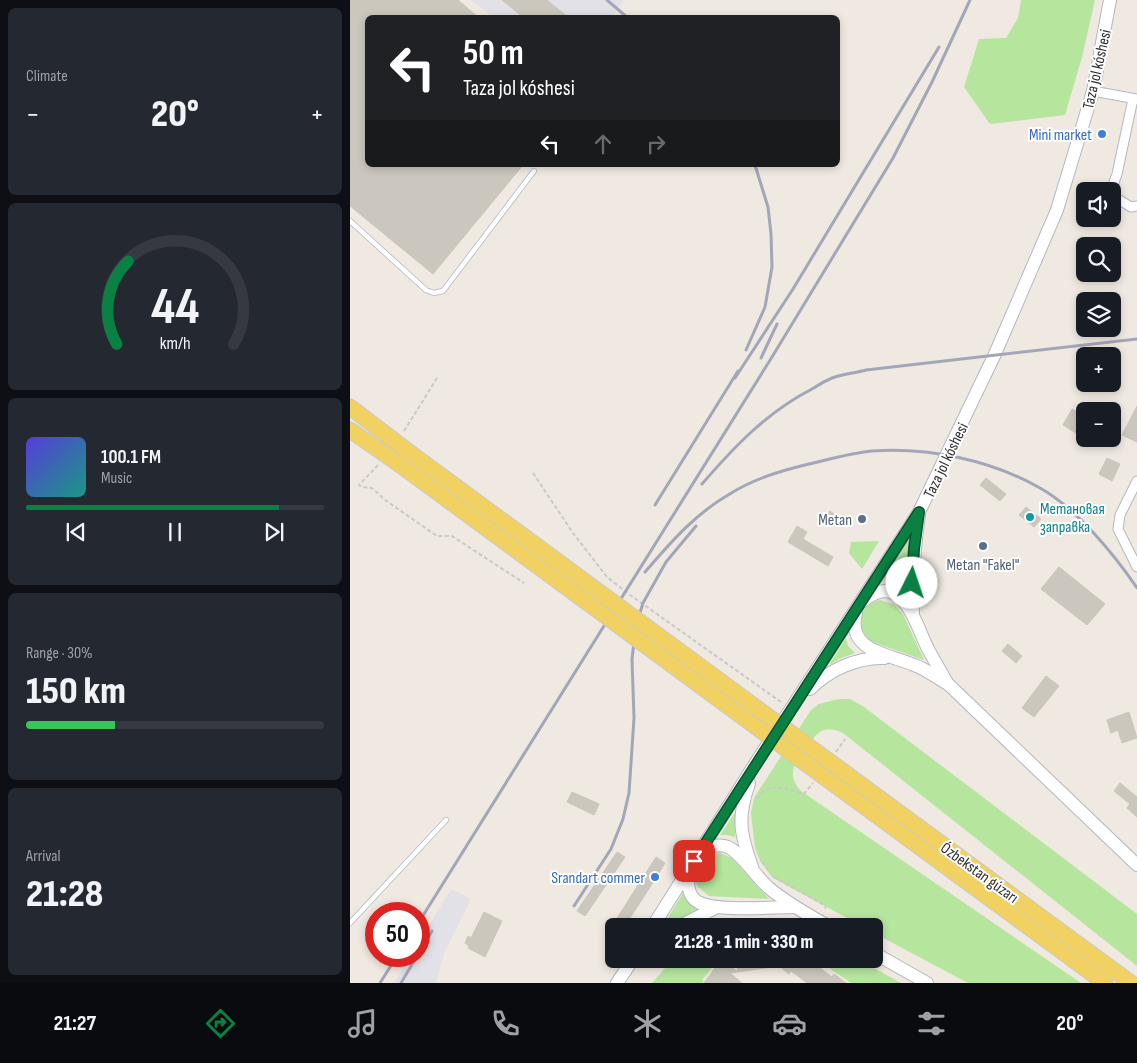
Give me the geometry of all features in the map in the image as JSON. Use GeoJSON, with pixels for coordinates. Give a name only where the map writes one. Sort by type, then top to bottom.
{"type":"FeatureCollection","features":[{"type":"Feature","properties":{"kind":"main road","name":"Taza jol kóshesi"},"geometry":{"type":"LineString","coordinates":[[658,918],[755,764],[919,512],[995,354],[1057,210],[1093,91],[1110,0]]}},
{"type":"Feature","properties":{"kind":"main road","name":"Ózbekstan gúzarı"},"geometry":{"type":"LineString","coordinates":[[350,408],[832,758],[1131,983]]}},
{"type":"Feature","properties":{"kind":"main road","name":"Ózbekstan gúzarı"},"geometry":{"type":"LineString","coordinates":[[350,430],[399,464],[817,778],[1105,983]]}},
{"type":"Feature","properties":{"kind":"main road"},"geometry":{"type":"LineString","coordinates":[[913,614],[912,583],[919,512]]}},
{"type":"Feature","properties":{"kind":"main road"},"geometry":{"type":"LineString","coordinates":[[948,684],[928,650],[913,614],[904,600],[894,593],[881,591],[871,594],[858,606],[854,624],[855,632],[861,642],[870,650],[917,666],[948,684],[1137,865]]}},
{"type":"Feature","properties":{"kind":"main road"},"geometry":{"type":"LineString","coordinates":[[795,705],[818,681],[836,670],[874,658],[895,658]]}},
{"type":"Feature","properties":{"kind":"main road"},"geometry":{"type":"LineString","coordinates":[[755,764],[741,808],[740,824],[744,843],[755,874]]}},
{"type":"Feature","properties":{"kind":"main road"},"geometry":{"type":"LineString","coordinates":[[795,907],[717,907],[698,902],[692,896],[688,880],[693,862],[709,847],[718,845],[727,847],[735,851],[769,888],[814,918]]}},
{"type":"Feature","properties":{"kind":"main road"},"geometry":{"type":"LineString","coordinates":[[696,918],[717,907]]}},
{"type":"Feature","properties":{"kind":"main road"},"geometry":{"type":"LineString","coordinates":[[883,958],[926,983]]}},
{"type":"Feature","properties":{"kind":"main road"},"geometry":{"type":"LineString","coordinates":[[620,978],[631,968]]}},
{"type":"Feature","properties":{"kind":"street"},"geometry":{"type":"LineString","coordinates":[[1093,91],[1135,99],[1112,188],[1116,198],[1131,207],[1137,206]]}},
{"type":"Feature","properties":{"kind":"street"},"geometry":{"type":"LineString","coordinates":[[1137,481],[1120,516],[1118,529],[1137,567]]}},
{"type":"Feature","properties":{"kind":"lane"},"geometry":{"type":"LineString","coordinates":[[350,221],[426,290],[434,293],[443,291],[534,171]]}},
{"type":"Feature","properties":{"kind":"lane"},"geometry":{"type":"LineString","coordinates":[[350,923],[446,820]]}},
{"type":"Feature","properties":{"kind":"path"},"geometry":{"type":"LineString","coordinates":[[402,434],[437,378]]}},
{"type":"Feature","properties":{"kind":"path"},"geometry":{"type":"LineString","coordinates":[[380,462],[359,485],[372,488],[385,500],[437,536],[452,536],[524,583]]}},
{"type":"Feature","properties":{"kind":"path"},"geometry":{"type":"LineString","coordinates":[[533,473],[573,533],[607,577],[781,702]]}},
{"type":"Feature","properties":{"kind":"path"},"geometry":{"type":"LineString","coordinates":[[832,758],[845,739]]}},
{"type":"Feature","properties":{"kind":"path"},"geometry":{"type":"LineString","coordinates":[[754,803],[760,793],[776,786],[804,794],[817,778]]}},
{"type":"Feature","properties":{"kind":"path"},"geometry":{"type":"LineString","coordinates":[[761,860],[774,877],[826,906]]}},
{"type":"Feature","properties":{"kind":"shaded area"},"geometry":{"type":"Polygon","coordinates":[[[471,0],[624,0],[613,15],[490,15],[471,0]]]}},
{"type":"Feature","properties":{"kind":"shaded area"},"geometry":{"type":"Polygon","coordinates":[[[451,889],[471,899],[444,953],[436,983],[394,983],[403,967],[430,967],[430,924],[451,889]]]}},
{"type":"Feature","properties":{"kind":"green space"},"geometry":{"type":"Polygon","coordinates":[[[1021,0],[1095,0],[1082,57],[1065,115],[990,124],[964,87],[979,39],[1006,38],[1018,18],[1021,0]]]}},
{"type":"Feature","properties":{"kind":"green space"},"geometry":{"type":"Polygon","coordinates":[[[910,538],[905,589],[885,580],[910,538]]]}},
{"type":"Feature","properties":{"kind":"green space"},"geometry":{"type":"Polygon","coordinates":[[[879,541],[862,569],[849,553],[851,542],[879,541]]]}},
{"type":"Feature","properties":{"kind":"green space"},"geometry":{"type":"Polygon","coordinates":[[[880,600],[893,604],[903,614],[924,660],[870,641],[862,630],[861,615],[867,605],[880,600]]]}},
{"type":"Feature","properties":{"kind":"green space"},"geometry":{"type":"Polygon","coordinates":[[[846,638],[848,646],[855,653],[829,665],[846,638]]]}},
{"type":"Feature","properties":{"kind":"green space"},"geometry":{"type":"Polygon","coordinates":[[[839,699],[850,699],[864,707],[1137,914],[1137,966],[843,733],[836,730],[825,730],[816,735],[795,765],[793,770],[794,780],[801,791],[1081,983],[968,983],[883,938],[883,918],[847,918],[773,878],[760,861],[755,848],[751,813],[754,798],[811,710],[819,704],[839,699]]]}},
{"type":"Feature","properties":{"kind":"green space"},"geometry":{"type":"Polygon","coordinates":[[[735,813],[735,837],[720,835],[735,813]]]}},
{"type":"Feature","properties":{"kind":"green space"},"geometry":{"type":"Polygon","coordinates":[[[720,853],[732,858],[769,899],[709,896],[698,887],[693,874],[697,865],[707,857],[720,853]]]}},
{"type":"Feature","properties":{"kind":"green space"},"geometry":{"type":"Polygon","coordinates":[[[683,893],[686,900],[698,910],[683,918],[668,918],[683,893]]]}},
{"type":"Feature","properties":{"kind":"green space"},"geometry":{"type":"Polygon","coordinates":[[[665,968],[712,968],[702,980],[704,981],[702,983],[652,983],[665,968]]]}},
{"type":"Feature","properties":{"kind":"green space"},"geometry":{"type":"Polygon","coordinates":[[[829,968],[874,968],[901,983],[851,983],[829,968]]]}},
{"type":"Feature","properties":{"kind":"building"},"geometry":{"type":"Polygon","coordinates":[[[350,0],[458,0],[476,15],[365,15],[365,167],[521,167],[433,274],[350,206],[350,0]]]}},
{"type":"Feature","properties":{"kind":"building"},"geometry":{"type":"Polygon","coordinates":[[[502,0],[547,0],[565,15],[520,15],[502,0]]]}},
{"type":"Feature","properties":{"kind":"building"},"geometry":{"type":"Polygon","coordinates":[[[1137,406],[1137,442],[1122,435],[1137,406]]]}},
{"type":"Feature","properties":{"kind":"building"},"geometry":{"type":"Polygon","coordinates":[[[1072,409],[1076,411],[1076,433],[1063,425],[1072,409]]]}},
{"type":"Feature","properties":{"kind":"building"},"geometry":{"type":"Polygon","coordinates":[[[1107,458],[1120,464],[1112,481],[1099,474],[1107,458]]]}},
{"type":"Feature","properties":{"kind":"building"},"geometry":{"type":"Polygon","coordinates":[[[986,478],[1006,494],[1000,501],[980,485],[986,478]]]}},
{"type":"Feature","properties":{"kind":"building","name":"Метановая заправка"},"geometry":{"type":"Polygon","coordinates":[[[1026,507],[1041,519],[1034,527],[1019,515],[1026,507]]]}},
{"type":"Feature","properties":{"kind":"building"},"geometry":{"type":"Polygon","coordinates":[[[830,511],[838,517],[833,524],[825,518],[830,511]]]}},
{"type":"Feature","properties":{"kind":"building"},"geometry":{"type":"Polygon","coordinates":[[[797,526],[807,532],[803,539],[833,557],[828,566],[788,542],[797,526]]]}},
{"type":"Feature","properties":{"kind":"building"},"geometry":{"type":"Polygon","coordinates":[[[1059,567],[1105,604],[1087,625],[1041,589],[1059,567]]]}},
{"type":"Feature","properties":{"kind":"building"},"geometry":{"type":"Polygon","coordinates":[[[1008,644],[1022,656],[1016,663],[1002,651],[1008,644]]]}},
{"type":"Feature","properties":{"kind":"building"},"geometry":{"type":"Polygon","coordinates":[[[1046,676],[1059,686],[1034,717],[1022,708],[1046,676]]]}},
{"type":"Feature","properties":{"kind":"building"},"geometry":{"type":"Polygon","coordinates":[[[1129,712],[1137,738],[1122,743],[1118,730],[1111,733],[1107,720],[1129,712]]]}},
{"type":"Feature","properties":{"kind":"building"},"geometry":{"type":"Polygon","coordinates":[[[1120,783],[1137,797],[1137,817],[1127,808],[1130,804],[1114,791],[1120,783]]]}},
{"type":"Feature","properties":{"kind":"building"},"geometry":{"type":"Polygon","coordinates":[[[572,792],[599,804],[594,815],[567,802],[572,792]]]}},
{"type":"Feature","properties":{"kind":"building"},"geometry":{"type":"Polygon","coordinates":[[[617,852],[625,857],[585,916],[577,911],[617,852]]]}},
{"type":"Feature","properties":{"kind":"building"},"geometry":{"type":"Polygon","coordinates":[[[656,857],[665,863],[630,918],[617,918],[656,857]]]}},
{"type":"Feature","properties":{"kind":"building"},"geometry":{"type":"Polygon","coordinates":[[[484,912],[502,921],[485,957],[468,948],[469,946],[465,943],[468,936],[471,938],[484,912]]]}},
{"type":"Feature","properties":{"kind":"building"},"geometry":{"type":"Polygon","coordinates":[[[715,968],[732,968],[738,972],[730,973],[742,983],[704,983],[715,968]]]}},
{"type":"Feature","properties":{"kind":"building"},"geometry":{"type":"Polygon","coordinates":[[[737,968],[765,968],[738,972],[737,968]]]}},
{"type":"Feature","properties":{"kind":"building"},"geometry":{"type":"Polygon","coordinates":[[[782,968],[820,968],[832,977],[834,974],[846,983],[807,983],[791,971],[789,974],[782,968]]]}},
{"type":"Feature","properties":{"kind":"railway"},"geometry":{"type":"LineString","coordinates":[[607,0],[624,15]]}},
{"type":"Feature","properties":{"kind":"railway"},"geometry":{"type":"LineString","coordinates":[[430,904],[772,357],[893,158],[932,82],[970,0]]}},
{"type":"Feature","properties":{"kind":"railway"},"geometry":{"type":"LineString","coordinates":[[735,378],[793,289],[939,47]]}},
{"type":"Feature","properties":{"kind":"railway"},"geometry":{"type":"LineString","coordinates":[[746,350],[765,307],[772,267],[768,207],[756,167]]}},
{"type":"Feature","properties":{"kind":"railway"},"geometry":{"type":"LineString","coordinates":[[761,358],[777,324]]}},
{"type":"Feature","properties":{"kind":"railway"},"geometry":{"type":"LineString","coordinates":[[702,484],[726,457],[766,419],[796,398],[840,375],[866,370],[1137,339]]}},
{"type":"Feature","properties":{"kind":"railway"},"geometry":{"type":"LineString","coordinates":[[655,505],[738,371]]}},
{"type":"Feature","properties":{"kind":"railway"},"geometry":{"type":"LineString","coordinates":[[645,572],[704,511],[747,484],[777,473],[841,456],[893,450],[937,454],[980,463],[1021,478],[1040,488],[1067,507],[1080,519],[1106,547],[1137,588]]}},
{"type":"Feature","properties":{"kind":"railway"},"geometry":{"type":"LineString","coordinates":[[574,906],[611,849],[623,819],[629,793],[634,718],[632,659],[636,626],[643,603],[666,562],[696,526]]}},
{"type":"Feature","properties":{"kind":"railway"},"geometry":{"type":"LineString","coordinates":[[380,983],[390,967]]}},
{"type":"Feature","properties":{"kind":"railway"},"geometry":{"type":"LineString","coordinates":[[401,983],[410,967]]}},
{"type":"Feature","properties":{"kind":"place","name":"Mini market"},"geometry":{"type":"Point","coordinates":[1102,134]}},
{"type":"Feature","properties":{"kind":"place","name":"Метановая заправка"},"geometry":{"type":"Point","coordinates":[1030,517]}},
{"type":"Feature","properties":{"kind":"place","name":"Metan"},"geometry":{"type":"Point","coordinates":[862,519]}},
{"type":"Feature","properties":{"kind":"place","name":"Metan \"Fakel\""},"geometry":{"type":"Point","coordinates":[983,546]}},
{"type":"Feature","properties":{"kind":"place","name":"Srandart commer"},"geometry":{"type":"Point","coordinates":[655,877]}},
{"type":"Feature","properties":{"kind":"route"},"geometry":{"type":"LineString","coordinates":[[694,861],[919,512],[912,583]]}}]}
